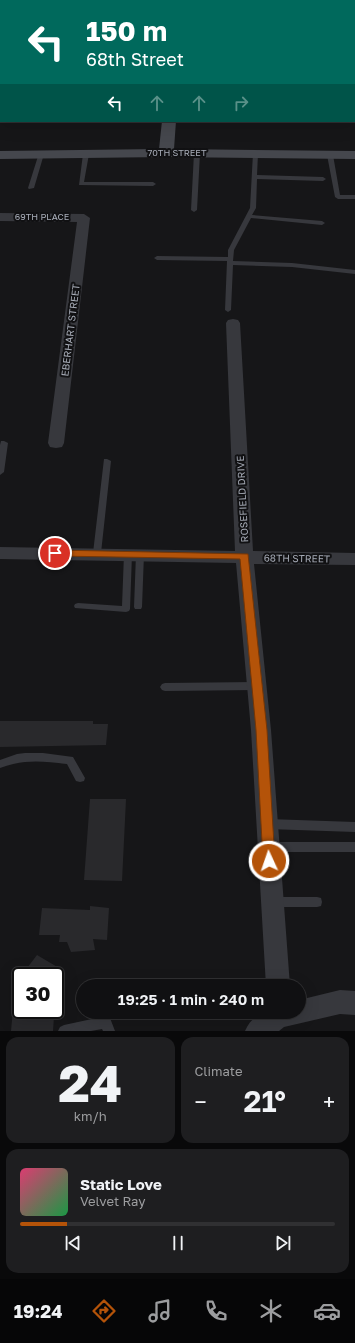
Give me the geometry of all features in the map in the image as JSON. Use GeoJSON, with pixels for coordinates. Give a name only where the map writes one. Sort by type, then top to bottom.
{"type":"FeatureCollection","features":[{"type":"Feature","properties":{"kind":"main road"},"geometry":{"type":"LineString","coordinates":[[166,153],[169,122]]}},
{"type":"Feature","properties":{"kind":"main road","name":"70TH STREET"},"geometry":{"type":"LineString","coordinates":[[0,155],[197,153],[355,156]]}},
{"type":"Feature","properties":{"kind":"street","name":"69TH PLACE"},"geometry":{"type":"LineString","coordinates":[[0,217],[84,218]]}},
{"type":"Feature","properties":{"kind":"street","name":"EBERHART STREET"},"geometry":{"type":"LineString","coordinates":[[56,443],[84,218]]}},
{"type":"Feature","properties":{"kind":"street","name":"ROSEFIELD DRIVE"},"geometry":{"type":"LineString","coordinates":[[230,316],[244,556],[258,686],[278,979]]}},
{"type":"Feature","properties":{"kind":"street","name":"68TH STREET"},"geometry":{"type":"LineString","coordinates":[[0,553],[97,553],[355,559]]}},
{"type":"Feature","properties":{"kind":"street"},"geometry":{"type":"LineString","coordinates":[[306,1009],[340,1002],[355,1003]]}},
{"type":"Feature","properties":{"kind":"street"},"geometry":{"type":"LineString","coordinates":[[258,1031],[279,1019]]}},
{"type":"Feature","properties":{"kind":"lane"},"geometry":{"type":"LineString","coordinates":[[194,210],[197,153]]}},
{"type":"Feature","properties":{"kind":"lane"},"geometry":{"type":"LineString","coordinates":[[31,188],[41,154]]}},
{"type":"Feature","properties":{"kind":"lane"},"geometry":{"type":"LineString","coordinates":[[86,154],[81,184],[153,184]]}},
{"type":"Feature","properties":{"kind":"lane"},"geometry":{"type":"LineString","coordinates":[[230,316],[231,250],[253,208],[255,154]]}},
{"type":"Feature","properties":{"kind":"lane"},"geometry":{"type":"LineString","coordinates":[[330,155],[338,197],[355,197]]}},
{"type":"Feature","properties":{"kind":"lane"},"geometry":{"type":"LineString","coordinates":[[254,177],[323,179]]}},
{"type":"Feature","properties":{"kind":"lane"},"geometry":{"type":"LineString","coordinates":[[248,216],[322,223]]}},
{"type":"Feature","properties":{"kind":"lane"},"geometry":{"type":"LineString","coordinates":[[158,258],[231,261],[355,272]]}},
{"type":"Feature","properties":{"kind":"lane"},"geometry":{"type":"LineString","coordinates":[[0,472],[4,443]]}},
{"type":"Feature","properties":{"kind":"lane"},"geometry":{"type":"LineString","coordinates":[[97,553],[107,461]]}},
{"type":"Feature","properties":{"kind":"lane"},"geometry":{"type":"LineString","coordinates":[[78,606],[126,609],[134,554]]}},
{"type":"Feature","properties":{"kind":"lane"},"geometry":{"type":"LineString","coordinates":[[134,554],[138,607]]}},
{"type":"Feature","properties":{"kind":"lane"},"geometry":{"type":"LineString","coordinates":[[165,687],[258,686]]}},
{"type":"Feature","properties":{"kind":"lane"},"geometry":{"type":"LineString","coordinates":[[0,764],[6,761],[27,757],[70,760],[80,778]]}},
{"type":"Feature","properties":{"kind":"lane"},"geometry":{"type":"LineString","coordinates":[[267,824],[355,827]]}},
{"type":"Feature","properties":{"kind":"lane"},"geometry":{"type":"LineString","coordinates":[[269,847],[355,847]]}},
{"type":"Feature","properties":{"kind":"lane"},"geometry":{"type":"LineString","coordinates":[[272,902],[317,902]]}},
{"type":"Feature","properties":{"kind":"lane"},"geometry":{"type":"LineString","coordinates":[[64,1031],[106,1022],[109,1031]]}},
{"type":"Feature","properties":{"kind":"building"},"geometry":{"type":"Polygon","coordinates":[[[0,721],[93,721],[93,724],[108,724],[106,745],[0,747],[0,721]]]}},
{"type":"Feature","properties":{"kind":"building"},"geometry":{"type":"Polygon","coordinates":[[[90,799],[126,799],[122,881],[84,880],[90,799]]]}},
{"type":"Feature","properties":{"kind":"building"},"geometry":{"type":"Polygon","coordinates":[[[90,906],[109,908],[107,940],[93,939],[95,950],[71,952],[67,942],[59,942],[60,935],[39,935],[42,908],[90,910],[90,906]]]}},
{"type":"Feature","properties":{"kind":"building"},"geometry":{"type":"Polygon","coordinates":[[[37,955],[57,967],[28,967],[37,955]]]}},
{"type":"Feature","properties":{"kind":"building"},"geometry":{"type":"Polygon","coordinates":[[[12,1019],[54,1019],[53,1031],[11,1031],[12,1019]]]}},
{"type":"Feature","properties":{"kind":"route"},"geometry":{"type":"LineString","coordinates":[[55,553],[244,556],[261,730],[269,861]]}}]}
